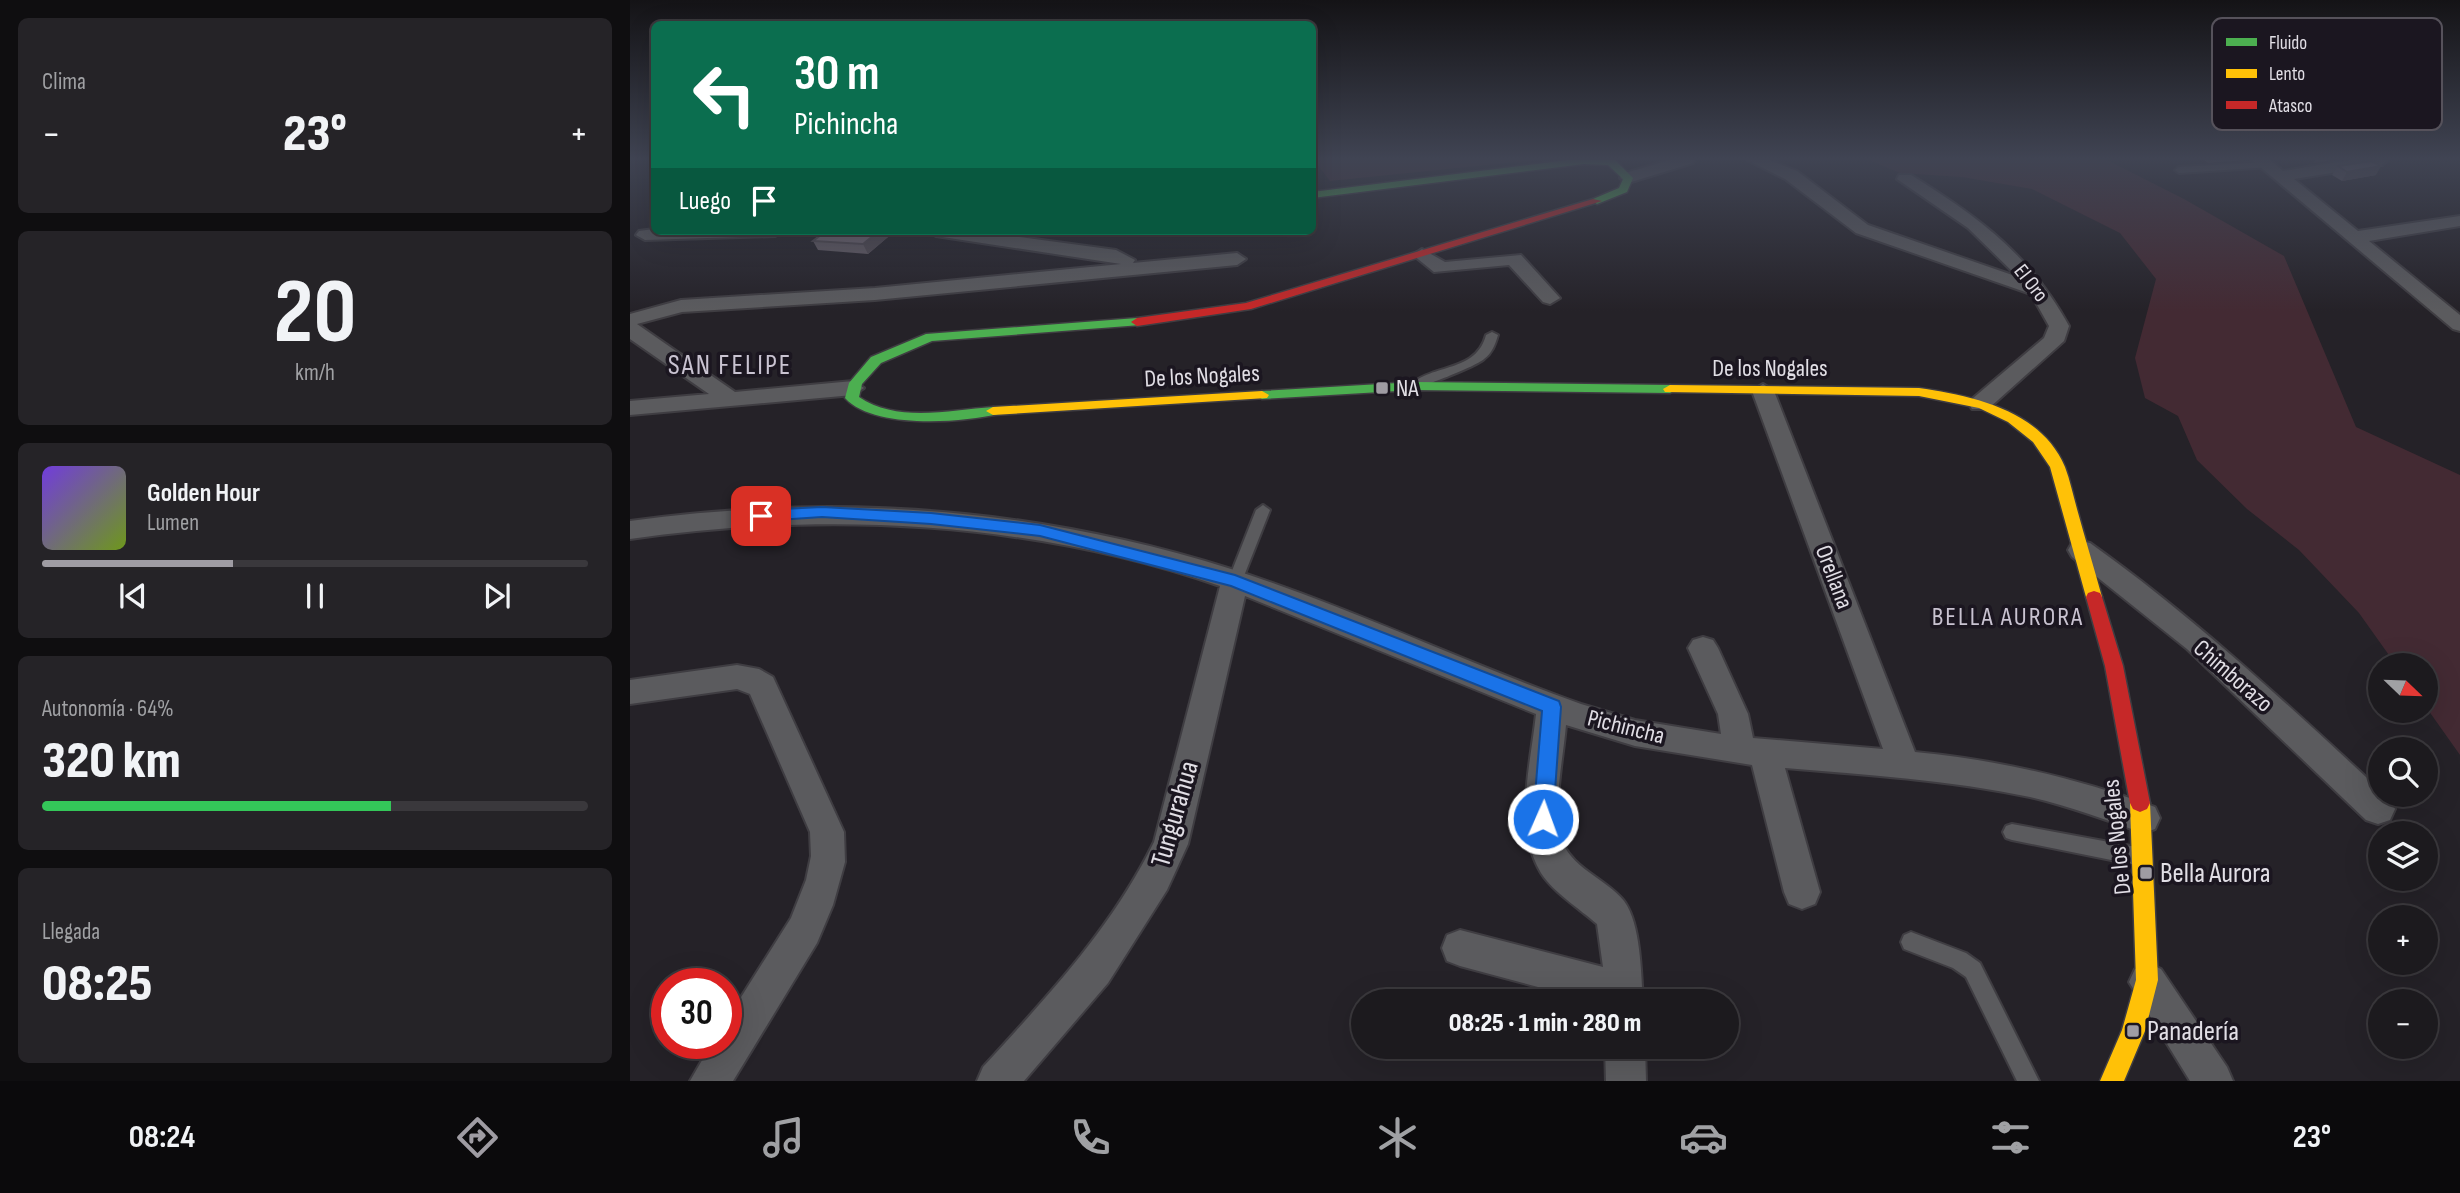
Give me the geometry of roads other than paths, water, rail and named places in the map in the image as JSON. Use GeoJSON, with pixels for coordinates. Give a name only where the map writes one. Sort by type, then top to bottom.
{"type":"FeatureCollection","features":[{"type":"Feature","properties":{"kind":"street"},"geometry":{"type":"LineString","coordinates":[[630,408],[728,397],[853,388],[876,360],[930,337],[1125,324],[1217,312],[1277,298],[1567,210]]}},
{"type":"Feature","properties":{"kind":"street"},"geometry":{"type":"LineString","coordinates":[[1838,210],[1863,229],[2043,292]]}},
{"type":"Feature","properties":{"kind":"street","name":"El Oro"},"geometry":{"type":"LineString","coordinates":[[1956,210],[1996,240],[2043,292],[2059,326],[2053,341],[1980,404]]}},
{"type":"Feature","properties":{"kind":"street"},"geometry":{"type":"LineString","coordinates":[[2323,210],[2460,326]]}},
{"type":"Feature","properties":{"kind":"street"},"geometry":{"type":"LineString","coordinates":[[2356,237],[2460,221]]}},
{"type":"Feature","properties":{"kind":"street"},"geometry":{"type":"LineString","coordinates":[[645,235],[651,235]]}},
{"type":"Feature","properties":{"kind":"street"},"geometry":{"type":"LineString","coordinates":[[965,235],[1116,256],[1140,266]]}},
{"type":"Feature","properties":{"kind":"street"},"geometry":{"type":"LineString","coordinates":[[1422,255],[1437,267],[1444,268],[1514,259],[1550,298]]}},
{"type":"Feature","properties":{"kind":"street"},"geometry":{"type":"LineString","coordinates":[[630,320],[681,306],[875,294],[1140,266],[1237,259]]}},
{"type":"Feature","properties":{"kind":"street"},"geometry":{"type":"LineString","coordinates":[[2433,303],[2460,299]]}},
{"type":"Feature","properties":{"kind":"street"},"geometry":{"type":"LineString","coordinates":[[630,329],[728,397]]}},
{"type":"Feature","properties":{"kind":"street","name":"De los Nogales"},"geometry":{"type":"LineString","coordinates":[[853,388],[852,398],[862,407],[906,416],[1415,386],[1910,391],[1940,394],[1980,404],[2028,429],[2054,458],[2114,666],[2143,818],[2147,980],[2133,1031],[2112,1081]]}},
{"type":"Feature","properties":{"kind":"street","name":"Orellana"},"geometry":{"type":"LineString","coordinates":[[1763,391],[1904,764]]}},
{"type":"Feature","properties":{"kind":"street","name":"Pichincha"},"geometry":{"type":"LineString","coordinates":[[630,530],[679,521],[822,512],[931,518],[1040,530],[1235,581],[1552,707],[1632,732],[1752,753],[1904,764],[2015,780],[2073,793],[2143,818]]}},
{"type":"Feature","properties":{"kind":"street","name":"Chimborazo"},"geometry":{"type":"LineString","coordinates":[[2081,550],[2125,581],[2229,671],[2378,809]]}},
{"type":"Feature","properties":{"kind":"street","name":"Tungurahua"},"geometry":{"type":"LineString","coordinates":[[997,1081],[1100,964],[1132,923],[1154,885],[1171,844],[1235,581]]}},
{"type":"Feature","properties":{"kind":"street"},"geometry":{"type":"LineString","coordinates":[[1703,648],[1752,753],[1802,892]]}},
{"type":"Feature","properties":{"kind":"street"},"geometry":{"type":"LineString","coordinates":[[630,692],[737,677],[755,680],[762,686],[827,831],[828,857],[824,881],[810,914],[789,956],[710,1081]]}},
{"type":"Feature","properties":{"kind":"street"},"geometry":{"type":"LineString","coordinates":[[1552,707],[1543,801],[1544,837],[1554,863],[1612,914],[1619,939],[1623,989]]}},
{"type":"Feature","properties":{"kind":"street"},"geometry":{"type":"LineString","coordinates":[[1461,948],[1599,989]]}},
{"type":"Feature","properties":{"kind":"street"},"geometry":{"type":"LineString","coordinates":[[2147,980],[2213,1081]]}},
{"type":"Feature","properties":{"kind":"street"},"geometry":{"type":"LineString","coordinates":[[1625,1059],[1626,1081]]}},
{"type":"Feature","properties":{"kind":"lane"},"geometry":{"type":"LineString","coordinates":[[1415,386],[1425,378],[1483,358],[1491,347],[1492,335]]}},
{"type":"Feature","properties":{"kind":"lane"},"geometry":{"type":"LineString","coordinates":[[1235,581],[1264,510]]}},
{"type":"Feature","properties":{"kind":"lane"},"geometry":{"type":"LineString","coordinates":[[2012,832],[2145,857]]}},
{"type":"Feature","properties":{"kind":"lane"},"geometry":{"type":"LineString","coordinates":[[1911,942],[1959,960],[1973,970],[2028,1081]]}},
{"type":"Feature","properties":{"kind":"place","name":"NA"},"geometry":{"type":"Point","coordinates":[1382,388]}},
{"type":"Feature","properties":{"kind":"place","name":"Bella Aurora"},"geometry":{"type":"Point","coordinates":[2146,873]}},
{"type":"Feature","properties":{"kind":"place","name":"Panadería"},"geometry":{"type":"Point","coordinates":[2133,1031]}},
{"type":"Feature","properties":{"kind":"district","name":"SAN FELIPE"},"geometry":{"type":"Point","coordinates":[730,365]}},
{"type":"Feature","properties":{"kind":"district","name":"BELLA AURORA"},"geometry":{"type":"Point","coordinates":[2008,617]}}]}
